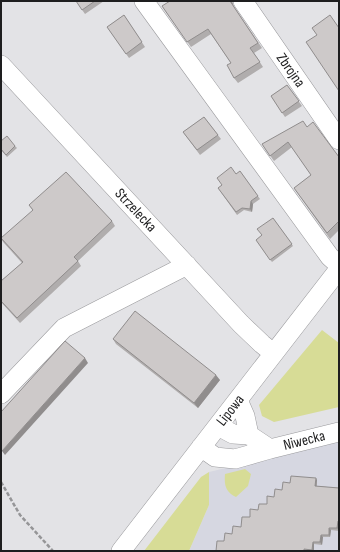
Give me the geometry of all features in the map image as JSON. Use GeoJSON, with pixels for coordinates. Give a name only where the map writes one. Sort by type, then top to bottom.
{"type":"FeatureCollection","features":[{"type":"Feature","properties":{"kind":"street"},"geometry":{"type":"LineString","coordinates":[[144,1],[330,257],[339,265]]}},
{"type":"Feature","properties":{"kind":"street","name":"Zbrojna"},"geometry":{"type":"LineString","coordinates":[[243,1],[339,140]]}},
{"type":"Feature","properties":{"kind":"street","name":"Strzelecka"},"geometry":{"type":"LineString","coordinates":[[1,65],[241,324],[273,353]]}},
{"type":"Feature","properties":{"kind":"street"},"geometry":{"type":"LineString","coordinates":[[1,394],[64,328],[187,266]]}},
{"type":"Feature","properties":{"kind":"street","name":"Lipowa"},"geometry":{"type":"LineString","coordinates":[[122,551],[339,269]]}},
{"type":"Feature","properties":{"kind":"street"},"geometry":{"type":"LineString","coordinates":[[238,400],[245,416],[249,435]]}},
{"type":"Feature","properties":{"kind":"street","name":"Niwecka"},"geometry":{"type":"LineString","coordinates":[[218,426],[233,434],[249,435],[270,449]]}},
{"type":"Feature","properties":{"kind":"street","name":"Niwecka"},"geometry":{"type":"LineString","coordinates":[[201,447],[215,457],[235,459],[339,432]]}},
{"type":"Feature","properties":{"kind":"path"},"geometry":{"type":"LineString","coordinates":[[1,482],[20,515],[54,551]]}},
{"type":"Feature","properties":{"kind":"shaded area"},"geometry":{"type":"Polygon","coordinates":[[[339,441],[339,551],[189,551],[209,505],[209,472],[339,441]]]}},
{"type":"Feature","properties":{"kind":"green space"},"geometry":{"type":"Polygon","coordinates":[[[322,330],[339,343],[339,407],[274,422],[262,416],[259,405],[322,330]]]}},
{"type":"Feature","properties":{"kind":"green space"},"geometry":{"type":"Polygon","coordinates":[[[245,469],[251,474],[248,486],[236,497],[226,488],[225,474],[245,469]]]}},
{"type":"Feature","properties":{"kind":"green space"},"geometry":{"type":"Polygon","coordinates":[[[209,472],[209,505],[189,551],[144,551],[201,477],[209,472]]]}},
{"type":"Feature","properties":{"kind":"building"},"geometry":{"type":"Polygon","coordinates":[[[76,1],[95,1],[82,10],[76,1]]]}},
{"type":"Feature","properties":{"kind":"building"},"geometry":{"type":"Polygon","coordinates":[[[170,1],[230,1],[258,43],[250,48],[260,62],[234,78],[227,65],[231,63],[208,29],[187,42],[162,6],[170,1]]]}},
{"type":"Feature","properties":{"kind":"building"},"geometry":{"type":"Polygon","coordinates":[[[124,15],[142,42],[126,54],[107,27],[124,15]]]}},
{"type":"Feature","properties":{"kind":"building"},"geometry":{"type":"Polygon","coordinates":[[[330,15],[339,28],[339,91],[306,42],[317,35],[312,28],[330,15]]]}},
{"type":"Feature","properties":{"kind":"building"},"geometry":{"type":"Polygon","coordinates":[[[287,85],[299,101],[282,113],[271,96],[287,85]]]}},
{"type":"Feature","properties":{"kind":"building"},"geometry":{"type":"Polygon","coordinates":[[[204,117],[218,135],[197,150],[183,132],[204,117]]]}},
{"type":"Feature","properties":{"kind":"building"},"geometry":{"type":"Polygon","coordinates":[[[303,121],[307,127],[313,122],[339,157],[339,221],[327,233],[294,188],[311,175],[288,142],[270,156],[262,144],[303,121]]]}},
{"type":"Feature","properties":{"kind":"building"},"geometry":{"type":"Polygon","coordinates":[[[7,136],[15,146],[6,155],[1,149],[1,141],[7,136]]]}},
{"type":"Feature","properties":{"kind":"building"},"geometry":{"type":"Polygon","coordinates":[[[231,167],[236,174],[240,171],[258,196],[251,201],[250,209],[242,208],[236,212],[218,188],[222,185],[217,178],[231,167]]]}},
{"type":"Feature","properties":{"kind":"building"},"geometry":{"type":"Polygon","coordinates":[[[66,172],[112,221],[74,257],[78,261],[17,318],[1,301],[1,281],[23,262],[1,238],[33,210],[29,205],[66,172]]]}},
{"type":"Feature","properties":{"kind":"building"},"geometry":{"type":"Polygon","coordinates":[[[273,218],[292,244],[270,260],[256,240],[262,235],[257,229],[273,218]]]}},
{"type":"Feature","properties":{"kind":"building"},"geometry":{"type":"Polygon","coordinates":[[[135,311],[216,375],[194,403],[113,339],[135,311]]]}},
{"type":"Feature","properties":{"kind":"building"},"geometry":{"type":"Polygon","coordinates":[[[65,341],[85,358],[2,451],[1,412],[65,341]]]}},
{"type":"Feature","properties":{"kind":"building"},"geometry":{"type":"Polygon","coordinates":[[[291,476],[316,478],[315,486],[339,488],[339,521],[337,528],[329,528],[329,535],[321,535],[320,542],[313,542],[312,550],[216,551],[217,541],[224,541],[225,533],[232,534],[233,526],[241,527],[242,517],[250,517],[250,509],[258,510],[259,504],[267,504],[267,496],[274,497],[275,489],[282,490],[283,482],[290,483],[291,476]]]}}]}
